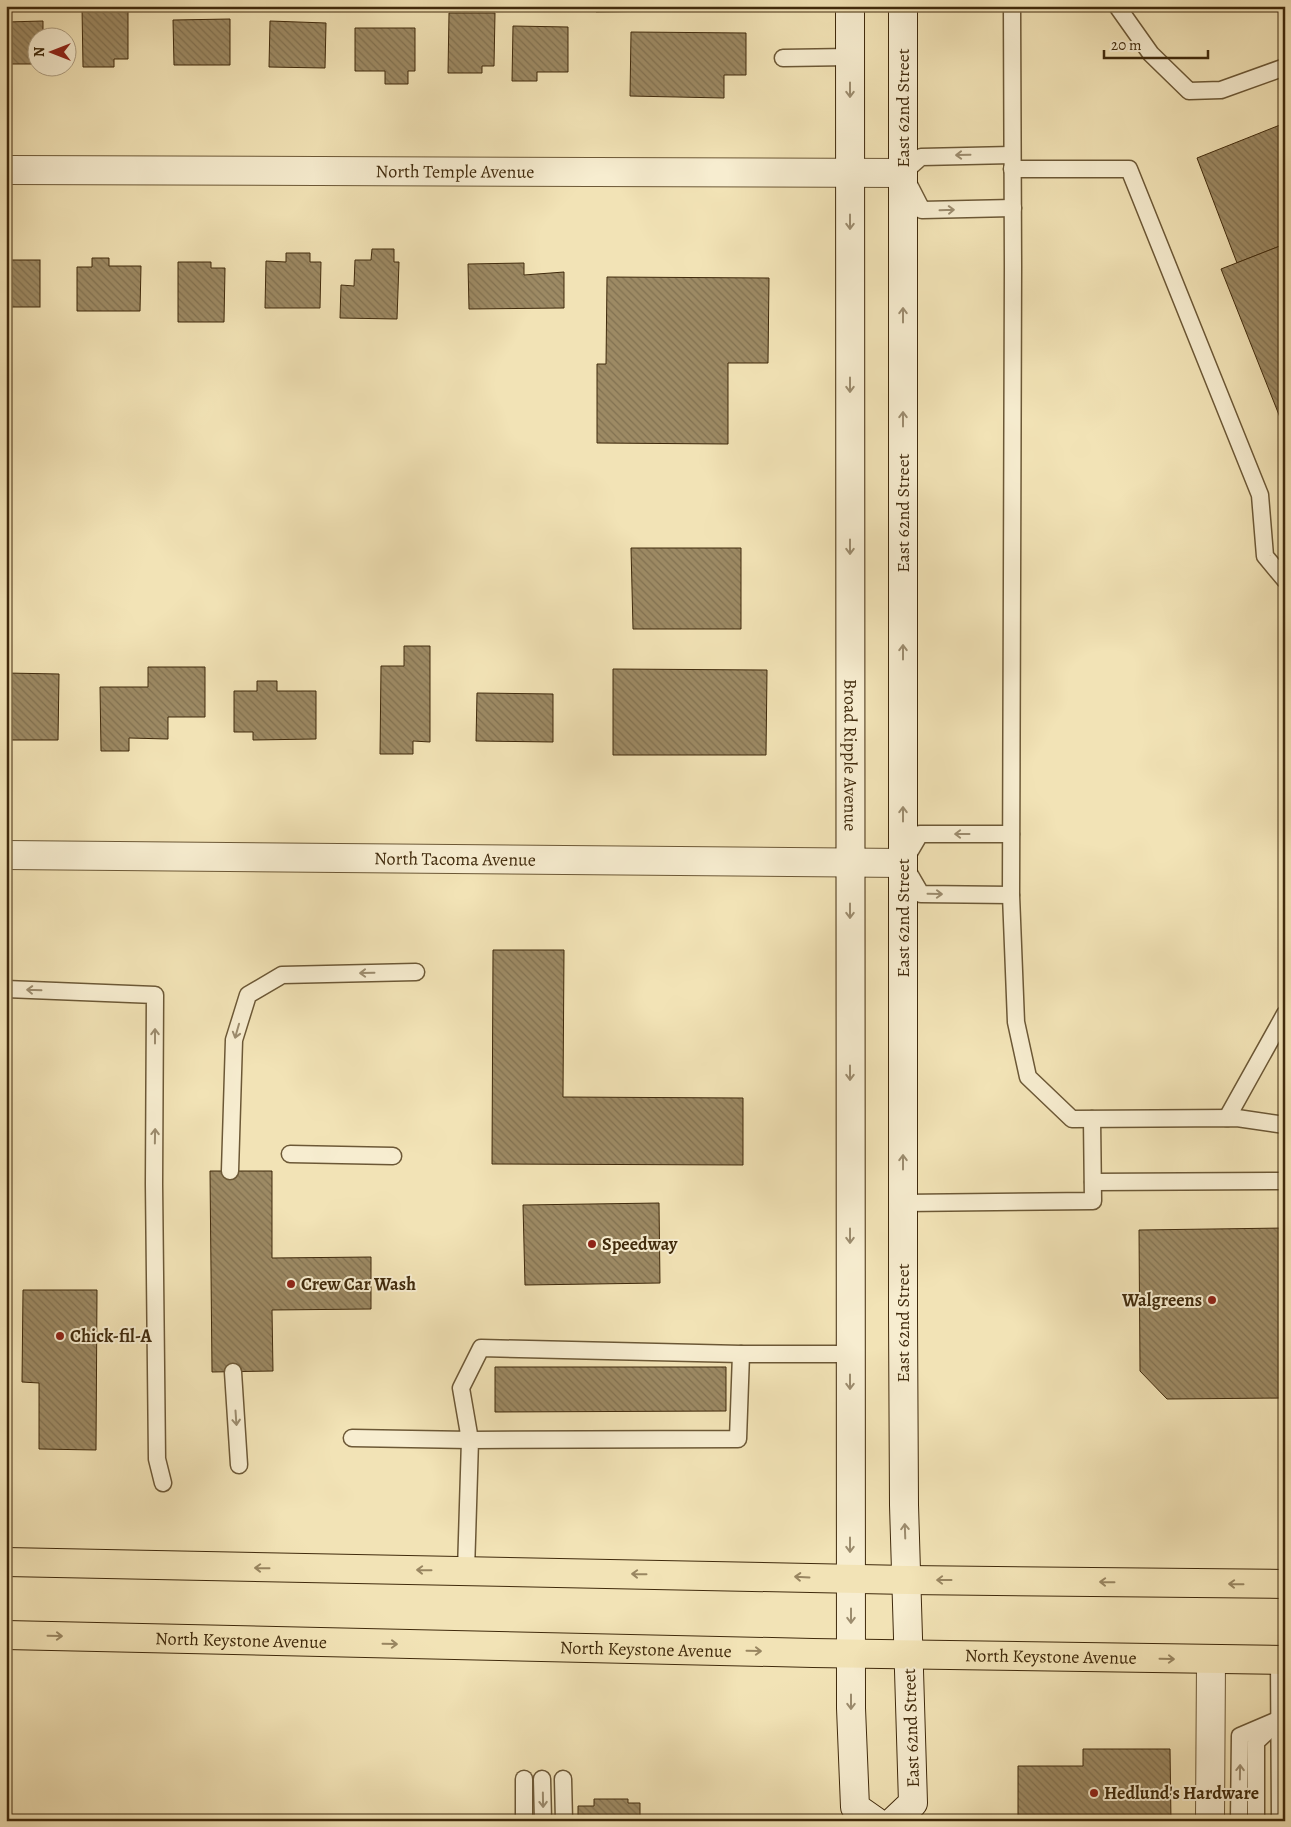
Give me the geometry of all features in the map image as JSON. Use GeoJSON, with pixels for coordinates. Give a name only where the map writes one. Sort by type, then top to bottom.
{"type":"FeatureCollection","features":[{"type":"Feature","properties":{"kind":"main road"},"geometry":{"type":"LineString","coordinates":[[6,1562],[908,1580],[1285,1584]]}},
{"type":"Feature","properties":{"kind":"main road","name":"North Keystone Avenue"},"geometry":{"type":"LineString","coordinates":[[6,1635],[851,1654],[1282,1660]]}},
{"type":"Feature","properties":{"kind":"street"},"geometry":{"type":"LineString","coordinates":[[850,6],[850,174]]}},
{"type":"Feature","properties":{"kind":"street","name":"East 62nd Street"},"geometry":{"type":"LineString","coordinates":[[894,1821],[913,1803],[908,1580],[904,1505],[903,6]]}},
{"type":"Feature","properties":{"kind":"street","name":"North Temple Avenue"},"geometry":{"type":"LineString","coordinates":[[6,170],[903,173]]}},
{"type":"Feature","properties":{"kind":"street","name":"Broad Ripple Avenue"},"geometry":{"type":"LineString","coordinates":[[849,862],[850,174]]}},
{"type":"Feature","properties":{"kind":"street","name":"North Tacoma Avenue"},"geometry":{"type":"LineString","coordinates":[[6,855],[904,863]]}},
{"type":"Feature","properties":{"kind":"street"},"geometry":{"type":"LineString","coordinates":[[849,862],[851,1708],[855,1806],[875,1821]]}},
{"type":"Feature","properties":{"kind":"street"},"geometry":{"type":"LineString","coordinates":[[1210,1821],[1211,1660]]}},
{"type":"Feature","properties":{"kind":"lane"},"geometry":{"type":"LineString","coordinates":[[1012,6],[1011,895],[1016,1022],[1028,1078],[1072,1119],[1226,1118],[1285,1125]]}},
{"type":"Feature","properties":{"kind":"lane"},"geometry":{"type":"LineString","coordinates":[[1117,6],[1151,54],[1189,91],[1221,90],[1285,67]]}},
{"type":"Feature","properties":{"kind":"lane"},"geometry":{"type":"LineString","coordinates":[[783,58],[850,57]]}},
{"type":"Feature","properties":{"kind":"lane"},"geometry":{"type":"LineString","coordinates":[[1013,208],[922,210],[903,173],[921,157],[1129,169],[1260,495],[1264,556],[1285,580]]}},
{"type":"Feature","properties":{"kind":"lane"},"geometry":{"type":"LineString","coordinates":[[1011,834],[920,834],[904,863],[921,894],[1011,895]]}},
{"type":"Feature","properties":{"kind":"lane"},"geometry":{"type":"LineString","coordinates":[[230,1171],[234,1040],[248,995],[282,974],[416,972]]}},
{"type":"Feature","properties":{"kind":"lane"},"geometry":{"type":"LineString","coordinates":[[6,989],[155,995],[156,1459],[164,1483]]}},
{"type":"Feature","properties":{"kind":"lane"},"geometry":{"type":"LineString","coordinates":[[1226,1118],[1285,1014]]}},
{"type":"Feature","properties":{"kind":"lane"},"geometry":{"type":"LineString","coordinates":[[904,1204],[1093,1201],[1092,1119]]}},
{"type":"Feature","properties":{"kind":"lane"},"geometry":{"type":"LineString","coordinates":[[290,1154],[393,1156]]}},
{"type":"Feature","properties":{"kind":"lane"},"geometry":{"type":"LineString","coordinates":[[1093,1182],[1285,1181]]}},
{"type":"Feature","properties":{"kind":"lane"},"geometry":{"type":"LineString","coordinates":[[466,1571],[470,1440],[461,1388],[481,1348],[741,1354],[850,1354]]}},
{"type":"Feature","properties":{"kind":"lane"},"geometry":{"type":"LineString","coordinates":[[352,1438],[470,1440],[738,1439],[741,1354]]}},
{"type":"Feature","properties":{"kind":"lane"},"geometry":{"type":"LineString","coordinates":[[232,1372],[240,1465]]}},
{"type":"Feature","properties":{"kind":"lane"},"geometry":{"type":"LineString","coordinates":[[1280,1821],[1283,1722],[1282,1660]]}},
{"type":"Feature","properties":{"kind":"lane"},"geometry":{"type":"LineString","coordinates":[[1239,1821],[1240,1736],[1283,1722]]}},
{"type":"Feature","properties":{"kind":"lane"},"geometry":{"type":"LineString","coordinates":[[1256,1821],[1256,1742],[1283,1722]]}},
{"type":"Feature","properties":{"kind":"lane"},"geometry":{"type":"LineString","coordinates":[[542,1779],[543,1821]]}},
{"type":"Feature","properties":{"kind":"lane"},"geometry":{"type":"LineString","coordinates":[[563,1779],[564,1821]]}},
{"type":"Feature","properties":{"kind":"lane"},"geometry":{"type":"LineString","coordinates":[[524,1780],[524,1821]]}},
{"type":"Feature","properties":{"kind":"building"},"geometry":{"type":"Polygon","coordinates":[[[596,6],[729,6],[729,10],[596,12],[596,6]]]}},
{"type":"Feature","properties":{"kind":"building"},"geometry":{"type":"Polygon","coordinates":[[[128,7],[128,59],[114,59],[114,67],[83,67],[82,8],[128,7]]]}},
{"type":"Feature","properties":{"kind":"building"},"geometry":{"type":"Polygon","coordinates":[[[449,13],[495,13],[494,66],[482,66],[482,73],[448,73],[449,13]]]}},
{"type":"Feature","properties":{"kind":"building"},"geometry":{"type":"Polygon","coordinates":[[[230,19],[230,65],[174,65],[173,20],[230,19]]]}},
{"type":"Feature","properties":{"kind":"building"},"geometry":{"type":"Polygon","coordinates":[[[43,21],[43,28],[28,28],[28,64],[6,64],[6,22],[43,21]]]}},
{"type":"Feature","properties":{"kind":"building"},"geometry":{"type":"Polygon","coordinates":[[[270,21],[326,23],[325,68],[269,67],[270,21]]]}},
{"type":"Feature","properties":{"kind":"building"},"geometry":{"type":"Polygon","coordinates":[[[513,26],[568,27],[568,72],[537,72],[537,81],[512,81],[513,26]]]}},
{"type":"Feature","properties":{"kind":"building"},"geometry":{"type":"Polygon","coordinates":[[[355,28],[415,28],[415,71],[408,71],[408,84],[385,84],[385,71],[355,71],[355,28]]]}},
{"type":"Feature","properties":{"kind":"building"},"geometry":{"type":"Polygon","coordinates":[[[631,32],[746,33],[746,75],[724,75],[724,98],[630,96],[631,32]]]}},
{"type":"Feature","properties":{"kind":"building"},"geometry":{"type":"Polygon","coordinates":[[[1285,123],[1285,244],[1237,263],[1197,158],[1285,123]]]}},
{"type":"Feature","properties":{"kind":"building"},"geometry":{"type":"Polygon","coordinates":[[[1285,244],[1285,430],[1221,269],[1285,244]]]}},
{"type":"Feature","properties":{"kind":"building"},"geometry":{"type":"Polygon","coordinates":[[[372,249],[394,249],[394,262],[399,262],[397,319],[340,318],[341,285],[354,286],[355,260],[371,260],[372,249]]]}},
{"type":"Feature","properties":{"kind":"building"},"geometry":{"type":"Polygon","coordinates":[[[286,253],[310,253],[310,262],[321,262],[320,308],[265,308],[266,261],[286,262],[286,253]]]}},
{"type":"Feature","properties":{"kind":"building"},"geometry":{"type":"Polygon","coordinates":[[[92,258],[109,258],[109,266],[141,266],[140,311],[77,311],[77,267],[92,267],[92,258]]]}},
{"type":"Feature","properties":{"kind":"building"},"geometry":{"type":"Polygon","coordinates":[[[6,260],[40,260],[40,307],[6,307],[6,260]]]}},
{"type":"Feature","properties":{"kind":"building"},"geometry":{"type":"Polygon","coordinates":[[[178,262],[211,262],[211,268],[225,268],[224,322],[178,322],[178,262]]]}},
{"type":"Feature","properties":{"kind":"building"},"geometry":{"type":"Polygon","coordinates":[[[524,263],[524,275],[564,272],[564,308],[469,309],[468,264],[524,263]]]}},
{"type":"Feature","properties":{"kind":"building"},"geometry":{"type":"Polygon","coordinates":[[[607,277],[769,278],[768,363],[728,363],[728,444],[597,443],[597,364],[606,364],[607,277]]]}},
{"type":"Feature","properties":{"kind":"building"},"geometry":{"type":"Polygon","coordinates":[[[631,548],[741,548],[741,629],[633,629],[631,548]]]}},
{"type":"Feature","properties":{"kind":"building"},"geometry":{"type":"Polygon","coordinates":[[[404,646],[430,646],[430,742],[413,741],[413,754],[380,754],[381,666],[404,666],[404,646]]]}},
{"type":"Feature","properties":{"kind":"building"},"geometry":{"type":"Polygon","coordinates":[[[148,667],[205,667],[205,717],[168,717],[168,739],[129,738],[129,751],[101,751],[100,687],[148,687],[148,667]]]}},
{"type":"Feature","properties":{"kind":"building"},"geometry":{"type":"Polygon","coordinates":[[[613,669],[767,670],[766,755],[613,755],[613,669]]]}},
{"type":"Feature","properties":{"kind":"building"},"geometry":{"type":"Polygon","coordinates":[[[6,673],[59,674],[58,740],[6,740],[6,673]]]}},
{"type":"Feature","properties":{"kind":"building"},"geometry":{"type":"Polygon","coordinates":[[[257,681],[277,681],[277,691],[316,691],[316,739],[253,740],[253,732],[234,732],[234,691],[257,691],[257,681]]]}},
{"type":"Feature","properties":{"kind":"building"},"geometry":{"type":"Polygon","coordinates":[[[477,693],[553,694],[553,742],[476,741],[477,693]]]}},
{"type":"Feature","properties":{"kind":"building"},"geometry":{"type":"Polygon","coordinates":[[[493,950],[564,950],[563,1097],[743,1098],[743,1165],[492,1164],[493,950]]]}},
{"type":"Feature","properties":{"kind":"building","name":"Crew Car Wash"},"geometry":{"type":"Polygon","coordinates":[[[210,1171],[272,1171],[272,1258],[371,1257],[371,1309],[272,1310],[273,1371],[212,1372],[210,1171]]]}},
{"type":"Feature","properties":{"kind":"building","name":"Speedway"},"geometry":{"type":"Polygon","coordinates":[[[659,1203],[660,1283],[525,1285],[523,1205],[659,1203]]]}},
{"type":"Feature","properties":{"kind":"building","name":"Walgreens"},"geometry":{"type":"Polygon","coordinates":[[[1285,1228],[1285,1398],[1167,1399],[1140,1371],[1139,1230],[1285,1228]]]}},
{"type":"Feature","properties":{"kind":"building","name":"Chick-fil-A"},"geometry":{"type":"Polygon","coordinates":[[[23,1290],[97,1290],[96,1450],[39,1449],[39,1383],[22,1382],[23,1290]]]}},
{"type":"Feature","properties":{"kind":"building"},"geometry":{"type":"Polygon","coordinates":[[[495,1367],[726,1367],[726,1411],[495,1412],[495,1367]]]}},
{"type":"Feature","properties":{"kind":"building","name":"Hedlund's Hardware"},"geometry":{"type":"Polygon","coordinates":[[[1083,1749],[1170,1749],[1171,1821],[1018,1821],[1018,1766],[1083,1766],[1083,1749]]]}},
{"type":"Feature","properties":{"kind":"building"},"geometry":{"type":"Polygon","coordinates":[[[594,1799],[628,1799],[628,1803],[640,1803],[640,1821],[578,1821],[578,1806],[594,1806],[594,1799]]]}},
{"type":"Feature","properties":{"kind":"place","name":"Speedway"},"geometry":{"type":"Point","coordinates":[592,1244]}},
{"type":"Feature","properties":{"kind":"place","name":"Crew Car Wash"},"geometry":{"type":"Point","coordinates":[291,1284]}},
{"type":"Feature","properties":{"kind":"place","name":"Walgreens"},"geometry":{"type":"Point","coordinates":[1212,1300]}},
{"type":"Feature","properties":{"kind":"place","name":"Chick-fil-A"},"geometry":{"type":"Point","coordinates":[60,1336]}},
{"type":"Feature","properties":{"kind":"place","name":"Hedlund's Hardware"},"geometry":{"type":"Point","coordinates":[1094,1793]}}]}
